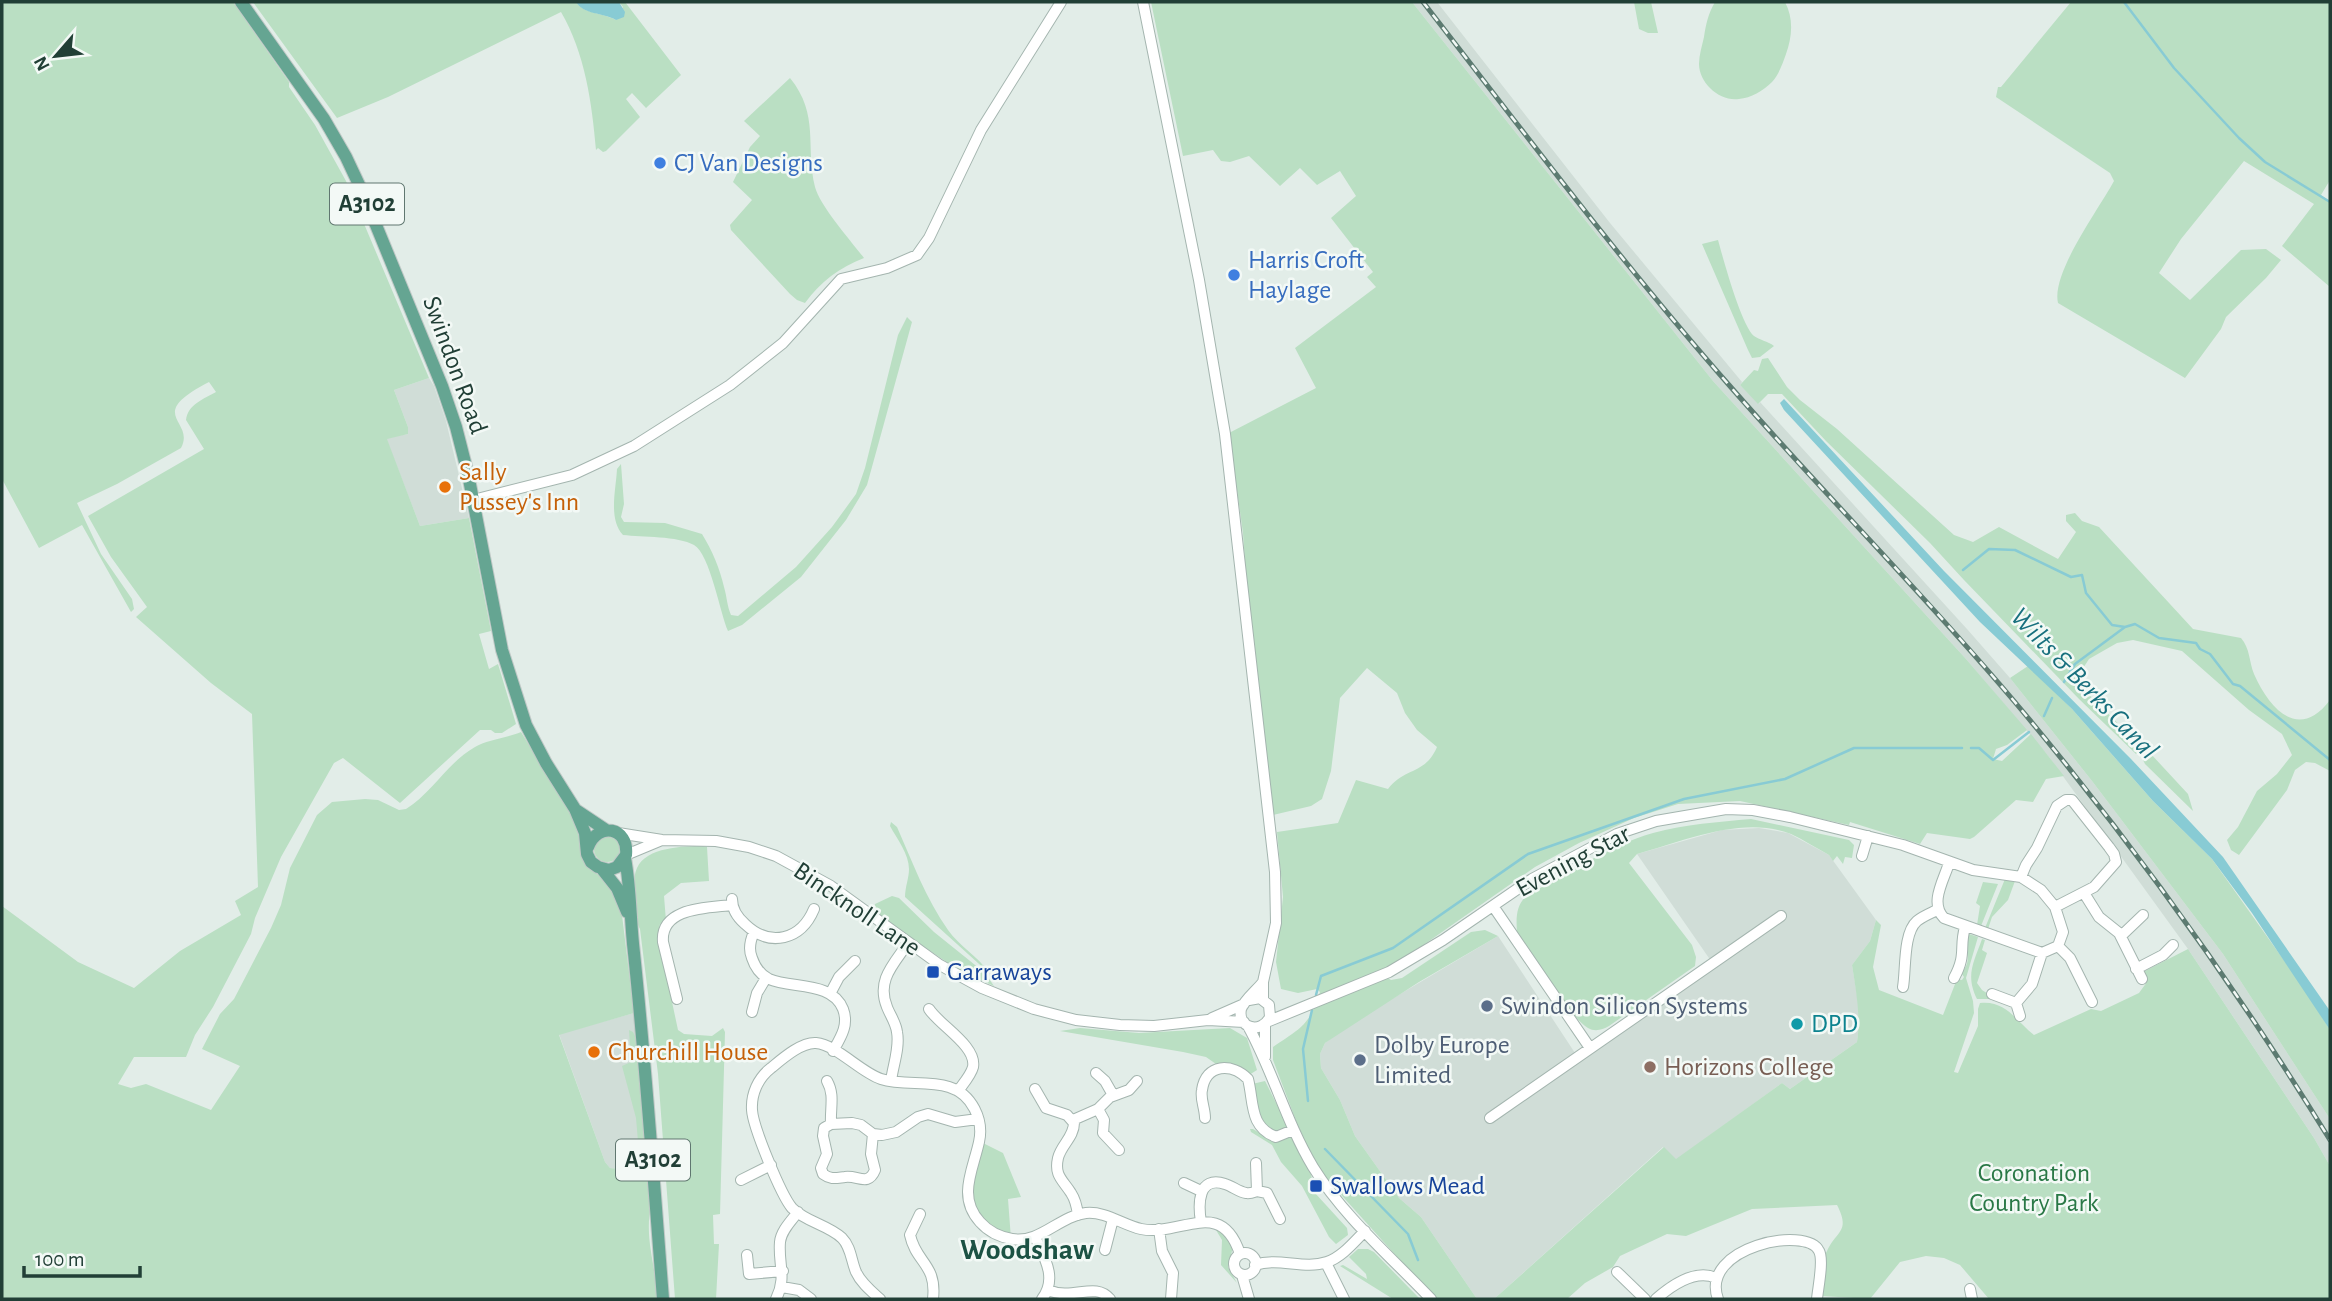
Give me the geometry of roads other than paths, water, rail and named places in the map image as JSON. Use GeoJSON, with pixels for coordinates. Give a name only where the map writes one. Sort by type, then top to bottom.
{"type":"FeatureCollection","features":[{"type":"Feature","properties":{"kind":"main road","name":"Swindon Road"},"geometry":{"type":"LineString","coordinates":[[241,2],[324,119],[357,180],[450,408],[465,459],[498,636],[515,696],[532,739],[575,809],[587,847]]}},
{"type":"Feature","properties":{"kind":"main road","name":"Swindon Road"},"geometry":{"type":"LineString","coordinates":[[575,809],[612,832]]}},
{"type":"Feature","properties":{"kind":"main road"},"geometry":{"type":"LineString","coordinates":[[612,832],[626,846],[625,857],[613,868],[601,869],[591,862],[587,847],[596,834],[612,832]]}},
{"type":"Feature","properties":{"kind":"main road","name":"A3102"},"geometry":{"type":"LineString","coordinates":[[625,857],[648,1090],[663,1299]]}},
{"type":"Feature","properties":{"kind":"main road","name":"A3102"},"geometry":{"type":"LineString","coordinates":[[601,869],[621,895],[630,923]]}},
{"type":"Feature","properties":{"kind":"street"},"geometry":{"type":"LineString","coordinates":[[473,500],[572,475],[634,446],[730,385],[783,344],[841,279],[887,268],[917,255],[929,238],[981,130],[1061,2]]}},
{"type":"Feature","properties":{"kind":"street"},"geometry":{"type":"LineString","coordinates":[[1143,2],[1202,293],[1233,493],[1275,872],[1276,923],[1262,982],[1241,1012],[1265,1058],[1293,1130],[1328,1189],[1431,1299]]}},
{"type":"Feature","properties":{"kind":"street"},"geometry":{"type":"LineString","coordinates":[[1949,863],[1937,901],[1937,910],[1944,918],[2042,953],[2058,946],[2063,932],[2056,907],[2041,890],[2021,877],[2057,806],[2063,800],[2072,800],[2095,827],[2116,859],[2115,865],[2094,887],[2056,907]]}},
{"type":"Feature","properties":{"kind":"street","name":"Evening Star"},"geometry":{"type":"LineString","coordinates":[[1267,1023],[1301,1006],[1389,972],[1532,879],[1586,849],[1636,827],[1665,819],[1717,810],[1753,810],[1903,845],[1980,872],[2021,877]]}},
{"type":"Feature","properties":{"kind":"street","name":"Bincknoll Lane"},"geometry":{"type":"LineString","coordinates":[[612,832],[662,840],[700,839],[726,842],[776,856],[831,886],[908,943],[982,988],[1055,1015],[1120,1025],[1154,1026],[1208,1020],[1246,1024]]}},
{"type":"Feature","properties":{"kind":"street"},"geometry":{"type":"LineString","coordinates":[[1862,856],[1868,836]]}},
{"type":"Feature","properties":{"kind":"street","name":"Bincknoll Lane"},"geometry":{"type":"LineString","coordinates":[[625,857],[662,840]]}},
{"type":"Feature","properties":{"kind":"street"},"geometry":{"type":"LineString","coordinates":[[2084,893],[2099,917],[2121,936],[2142,979]]}},
{"type":"Feature","properties":{"kind":"street"},"geometry":{"type":"LineString","coordinates":[[677,999],[662,936],[668,922],[678,914],[732,902],[738,917],[754,932],[769,938],[788,936],[805,926],[814,909]]}},
{"type":"Feature","properties":{"kind":"street"},"geometry":{"type":"LineString","coordinates":[[1493,906],[1590,1048]]}},
{"type":"Feature","properties":{"kind":"street"},"geometry":{"type":"LineString","coordinates":[[1903,987],[1900,972],[1913,926],[1920,918],[1937,910]]}},
{"type":"Feature","properties":{"kind":"street"},"geometry":{"type":"LineString","coordinates":[[2121,936],[2143,915]]}},
{"type":"Feature","properties":{"kind":"street"},"geometry":{"type":"LineString","coordinates":[[1490,1118],[1781,916]]}},
{"type":"Feature","properties":{"kind":"street"},"geometry":{"type":"LineString","coordinates":[[1954,978],[1963,957],[1962,938],[1965,927]]}},
{"type":"Feature","properties":{"kind":"street"},"geometry":{"type":"LineString","coordinates":[[754,932],[749,945],[750,952],[758,970],[766,978],[830,994],[841,1005],[845,1021],[844,1032],[833,1051]]}},
{"type":"Feature","properties":{"kind":"street"},"geometry":{"type":"LineString","coordinates":[[891,1081],[897,1030],[884,999],[883,986],[888,972],[908,943]]}},
{"type":"Feature","properties":{"kind":"street"},"geometry":{"type":"LineString","coordinates":[[2136,969],[2164,955],[2173,945]]}},
{"type":"Feature","properties":{"kind":"street"},"geometry":{"type":"LineString","coordinates":[[2058,946],[2070,958],[2092,1002]]}},
{"type":"Feature","properties":{"kind":"street"},"geometry":{"type":"LineString","coordinates":[[2016,1003],[2032,984],[2042,953]]}},
{"type":"Feature","properties":{"kind":"street"},"geometry":{"type":"LineString","coordinates":[[830,994],[839,977],[855,961]]}},
{"type":"Feature","properties":{"kind":"street"},"geometry":{"type":"LineString","coordinates":[[752,1012],[755,999],[766,978]]}},
{"type":"Feature","properties":{"kind":"street"},"geometry":{"type":"LineString","coordinates":[[1262,982],[1271,1014],[1267,1023],[1265,1058]]}},
{"type":"Feature","properties":{"kind":"street"},"geometry":{"type":"LineString","coordinates":[[1992,994],[2016,1003]]}},
{"type":"Feature","properties":{"kind":"street"},"geometry":{"type":"LineString","coordinates":[[1247,1002],[1266,1002]]}},
{"type":"Feature","properties":{"kind":"street","name":"Bincknoll Lane"},"geometry":{"type":"LineString","coordinates":[[1208,1020],[1247,1002]]}},
{"type":"Feature","properties":{"kind":"street","name":"Evening Star"},"geometry":{"type":"LineString","coordinates":[[1266,1002],[1301,1006]]}},
{"type":"Feature","properties":{"kind":"street"},"geometry":{"type":"LineString","coordinates":[[2016,1003],[2020,1016]]}},
{"type":"Feature","properties":{"kind":"street"},"geometry":{"type":"LineString","coordinates":[[929,1009],[964,1044],[972,1057],[972,1069],[958,1091]]}},
{"type":"Feature","properties":{"kind":"street"},"geometry":{"type":"LineString","coordinates":[[1246,1024],[1256,1028],[1267,1023]]}},
{"type":"Feature","properties":{"kind":"street"},"geometry":{"type":"LineString","coordinates":[[880,1299],[861,1282],[844,1241],[833,1231],[798,1212],[788,1200],[754,1120],[753,1097],[756,1088],[768,1070],[804,1045],[817,1044],[873,1075],[891,1081],[937,1084],[958,1091],[970,1102],[978,1119],[979,1141],[967,1182],[971,1210],[984,1226],[999,1236],[1017,1240],[1034,1237],[1078,1214],[1094,1213],[1140,1228],[1159,1229],[1201,1222],[1212,1223],[1230,1232],[1240,1254]]}},
{"type":"Feature","properties":{"kind":"street"},"geometry":{"type":"LineString","coordinates":[[1205,1118],[1202,1096],[1205,1081],[1214,1069],[1223,1067],[1248,1079],[1251,1107],[1260,1128],[1276,1137],[1293,1130]]}},
{"type":"Feature","properties":{"kind":"street"},"geometry":{"type":"LineString","coordinates":[[1096,1073],[1105,1081],[1113,1095]]}},
{"type":"Feature","properties":{"kind":"street"},"geometry":{"type":"LineString","coordinates":[[827,1081],[833,1095],[830,1105],[831,1124]]}},
{"type":"Feature","properties":{"kind":"street"},"geometry":{"type":"LineString","coordinates":[[1073,1120],[1098,1109],[1113,1095],[1129,1090],[1137,1081]]}},
{"type":"Feature","properties":{"kind":"street"},"geometry":{"type":"LineString","coordinates":[[1035,1089],[1046,1108],[1062,1112],[1073,1120],[1074,1129],[1058,1156],[1056,1171],[1072,1194],[1078,1214]]}},
{"type":"Feature","properties":{"kind":"street"},"geometry":{"type":"LineString","coordinates":[[1098,1109],[1104,1120],[1103,1133],[1119,1150]]}},
{"type":"Feature","properties":{"kind":"street"},"geometry":{"type":"LineString","coordinates":[[873,1134],[873,1175],[863,1180],[849,1176],[828,1178],[823,1174],[821,1168],[827,1151],[823,1141],[824,1128],[831,1124],[857,1124],[873,1134],[891,1134],[918,1117],[928,1114],[955,1122],[978,1119]]}},
{"type":"Feature","properties":{"kind":"street"},"geometry":{"type":"LineString","coordinates":[[1256,1163],[1257,1191]]}},
{"type":"Feature","properties":{"kind":"street"},"geometry":{"type":"LineString","coordinates":[[741,1180],[771,1165]]}},
{"type":"Feature","properties":{"kind":"street"},"geometry":{"type":"LineString","coordinates":[[1201,1222],[1201,1191],[1213,1182],[1228,1185],[1247,1194],[1257,1191],[1267,1193],[1280,1219]]}},
{"type":"Feature","properties":{"kind":"street"},"geometry":{"type":"LineString","coordinates":[[1184,1183],[1201,1191]]}},
{"type":"Feature","properties":{"kind":"street"},"geometry":{"type":"LineString","coordinates":[[776,1299],[782,1287],[780,1241],[798,1212]]}},
{"type":"Feature","properties":{"kind":"street"},"geometry":{"type":"LineString","coordinates":[[920,1214],[910,1235],[914,1248],[930,1270],[934,1282],[933,1299]]}},
{"type":"Feature","properties":{"kind":"street"},"geometry":{"type":"LineString","coordinates":[[1105,1250],[1113,1219]]}},
{"type":"Feature","properties":{"kind":"street"},"geometry":{"type":"LineString","coordinates":[[1159,1229],[1163,1251],[1173,1273],[1171,1299]]}},
{"type":"Feature","properties":{"kind":"street"},"geometry":{"type":"LineString","coordinates":[[1242,1275],[1250,1273],[1255,1265],[1272,1261],[1326,1263],[1340,1255],[1365,1231]]}},
{"type":"Feature","properties":{"kind":"street"},"geometry":{"type":"LineString","coordinates":[[1034,1237],[1050,1273],[1045,1295],[1069,1296],[1098,1291],[1110,1299]]}},
{"type":"Feature","properties":{"kind":"street"},"geometry":{"type":"LineString","coordinates":[[1718,1299],[1716,1278],[1727,1262],[1756,1246],[1785,1240],[1812,1243],[1819,1249],[1821,1257],[1817,1299]]}},
{"type":"Feature","properties":{"kind":"street"},"geometry":{"type":"LineString","coordinates":[[1249,1299],[1242,1275],[1234,1266],[1235,1259],[1240,1254],[1248,1254],[1252,1256],[1255,1265]]}},
{"type":"Feature","properties":{"kind":"street"},"geometry":{"type":"LineString","coordinates":[[747,1255],[749,1275],[783,1271]]}},
{"type":"Feature","properties":{"kind":"street"},"geometry":{"type":"LineString","coordinates":[[1326,1263],[1344,1299]]}},
{"type":"Feature","properties":{"kind":"street"},"geometry":{"type":"LineString","coordinates":[[1617,1272],[1645,1299]]}},
{"type":"Feature","properties":{"kind":"street"},"geometry":{"type":"LineString","coordinates":[[1656,1299],[1668,1289],[1699,1274],[1716,1278]]}},
{"type":"Feature","properties":{"kind":"street"},"geometry":{"type":"LineString","coordinates":[[782,1287],[799,1290],[811,1299]]}},
{"type":"Feature","properties":{"kind":"water"},"geometry":{"type":"Polygon","coordinates":[[[576,2],[619,2],[625,12],[624,17],[616,20],[588,11],[576,2]]]}},
{"type":"Feature","properties":{"kind":"water"},"geometry":{"type":"Polygon","coordinates":[[[1784,399],[1944,571],[2131,759],[2223,857],[2330,1011],[2330,1030],[2252,913],[2212,859],[2153,801],[2072,709],[1980,622],[1784,410],[1780,403],[1784,399]]]}},
{"type":"Feature","properties":{"kind":"waterway"},"geometry":{"type":"LineString","coordinates":[[2124,2],[2174,68],[2239,138],[2265,162],[2330,202]]}},
{"type":"Feature","properties":{"kind":"waterway"},"geometry":{"type":"LineString","coordinates":[[1963,570],[1989,549],[2015,550],[2071,577],[2082,575],[2086,593],[2112,625],[2125,627],[2135,624],[2159,638],[2196,643],[2200,649],[2210,654],[2233,684],[2240,686],[2330,760]]}},
{"type":"Feature","properties":{"kind":"waterway","name":"Wilts & Berks Canal"},"geometry":{"type":"LineString","coordinates":[[2064,682],[2075,664],[2125,627]]}},
{"type":"Feature","properties":{"kind":"waterway"},"geometry":{"type":"LineString","coordinates":[[2044,716],[2052,698]]}},
{"type":"Feature","properties":{"kind":"waterway"},"geometry":{"type":"LineString","coordinates":[[1971,748],[1979,748],[1993,760],[2029,732]]}},
{"type":"Feature","properties":{"kind":"waterway"},"geometry":{"type":"LineString","coordinates":[[1316,995],[1321,976],[1393,948],[1528,854],[1684,799],[1785,779],[1854,748],[1962,748]]}},
{"type":"Feature","properties":{"kind":"waterway"},"geometry":{"type":"LineString","coordinates":[[1308,1101],[1303,1049],[1312,1010]]}},
{"type":"Feature","properties":{"kind":"waterway"},"geometry":{"type":"LineString","coordinates":[[1325,1149],[1408,1234],[1418,1260]]}},
{"type":"Feature","properties":{"kind":"railway"},"geometry":{"type":"LineString","coordinates":[[1423,2],[1573,196],[1689,339],[1908,581],[2057,753],[2140,860],[2219,970],[2330,1140]]}},
{"type":"Feature","properties":{"kind":"place","name":"CJ Van Designs"},"geometry":{"type":"Point","coordinates":[660,163]}},
{"type":"Feature","properties":{"kind":"place","name":"Harris Croft Haylage"},"geometry":{"type":"Point","coordinates":[1234,275]}},
{"type":"Feature","properties":{"kind":"place","name":"Sally Pussey's Inn"},"geometry":{"type":"Point","coordinates":[445,487]}},
{"type":"Feature","properties":{"kind":"place","name":"Garraways"},"geometry":{"type":"Point","coordinates":[933,972]}},
{"type":"Feature","properties":{"kind":"place","name":"Swindon Silicon Systems"},"geometry":{"type":"Point","coordinates":[1487,1006]}},
{"type":"Feature","properties":{"kind":"place","name":"DPD"},"geometry":{"type":"Point","coordinates":[1797,1024]}},
{"type":"Feature","properties":{"kind":"place","name":"Churchill House"},"geometry":{"type":"Point","coordinates":[594,1052]}},
{"type":"Feature","properties":{"kind":"place","name":"Dolby Europe Limited"},"geometry":{"type":"Point","coordinates":[1360,1060]}},
{"type":"Feature","properties":{"kind":"place","name":"Horizons College"},"geometry":{"type":"Point","coordinates":[1650,1067]}},
{"type":"Feature","properties":{"kind":"place","name":"Swallows Mead"},"geometry":{"type":"Point","coordinates":[1316,1186]}},
{"type":"Feature","properties":{"kind":"district","name":"Woodshaw"},"geometry":{"type":"Point","coordinates":[1027,1250]}},
{"type":"Feature","properties":{"kind":"park label","name":"Coronation Country Park"},"geometry":{"type":"Point","coordinates":[2034,1188]}}]}
